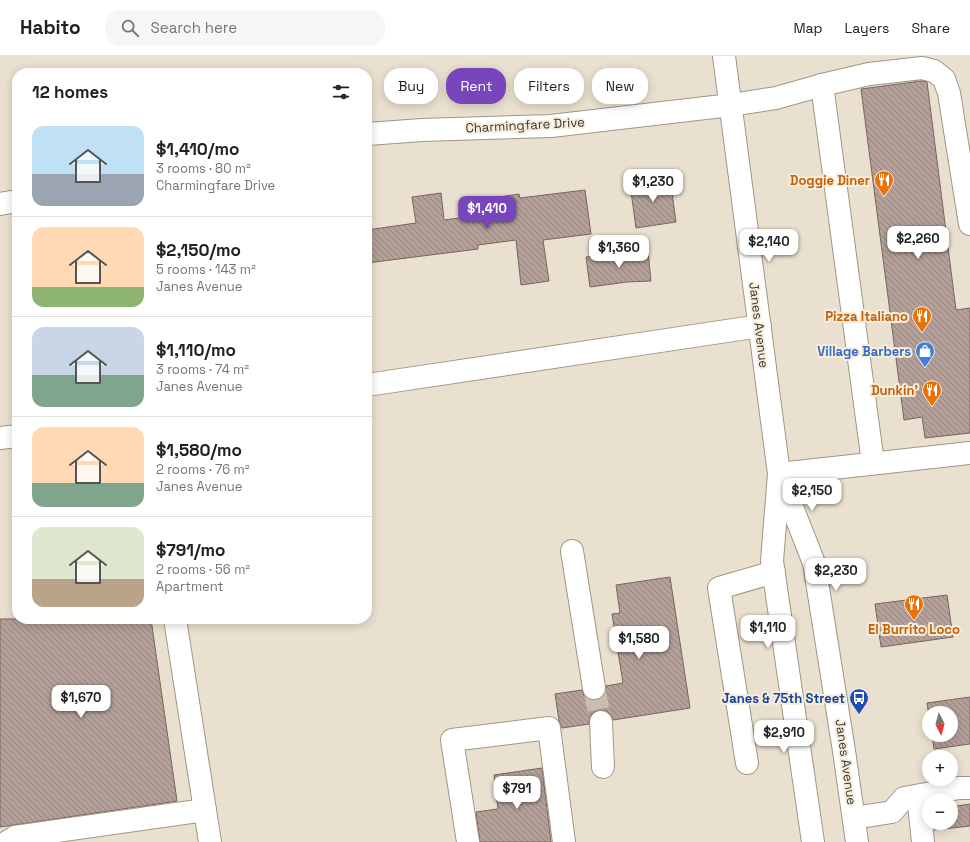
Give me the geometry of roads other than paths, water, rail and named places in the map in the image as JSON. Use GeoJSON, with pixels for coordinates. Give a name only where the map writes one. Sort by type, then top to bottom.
{"type":"FeatureCollection","features":[{"type":"Feature","properties":{"kind":"street","name":"Janes Avenue"},"geometry":{"type":"LineString","coordinates":[[724,56],[779,474],[772,561],[814,842]]}},
{"type":"Feature","properties":{"kind":"street","name":"Charmingfare Drive"},"geometry":{"type":"LineString","coordinates":[[372,134],[422,130],[551,126],[731,105],[776,98],[822,85],[870,74],[922,68],[934,71],[944,79],[949,93],[970,224]]}},
{"type":"Feature","properties":{"kind":"street"},"geometry":{"type":"LineString","coordinates":[[822,85],[873,463]]}},
{"type":"Feature","properties":{"kind":"street"},"geometry":{"type":"LineString","coordinates":[[0,204],[12,202]]}},
{"type":"Feature","properties":{"kind":"street"},"geometry":{"type":"LineString","coordinates":[[372,384],[760,326]]}},
{"type":"Feature","properties":{"kind":"street"},"geometry":{"type":"LineString","coordinates":[[0,438],[12,437]]}},
{"type":"Feature","properties":{"kind":"street"},"geometry":{"type":"LineString","coordinates":[[779,474],[970,452]]}},
{"type":"Feature","properties":{"kind":"street","name":"Janes Avenue"},"geometry":{"type":"LineString","coordinates":[[779,474],[814,563],[857,842]]}},
{"type":"Feature","properties":{"kind":"street"},"geometry":{"type":"LineString","coordinates":[[572,551],[594,688]]}},
{"type":"Feature","properties":{"kind":"street"},"geometry":{"type":"LineString","coordinates":[[747,764],[719,588],[774,572]]}},
{"type":"Feature","properties":{"kind":"street"},"geometry":{"type":"LineString","coordinates":[[176,624],[210,842]]}},
{"type":"Feature","properties":{"kind":"street"},"geometry":{"type":"LineString","coordinates":[[601,722],[603,767]]}},
{"type":"Feature","properties":{"kind":"street"},"geometry":{"type":"LineString","coordinates":[[468,842],[452,740],[549,728],[564,842]]}},
{"type":"Feature","properties":{"kind":"street"},"geometry":{"type":"LineString","coordinates":[[854,818],[892,812],[904,798],[958,788],[970,788]]}},
{"type":"Feature","properties":{"kind":"street"},"geometry":{"type":"LineString","coordinates":[[918,796],[923,842]]}},
{"type":"Feature","properties":{"kind":"street"},"geometry":{"type":"LineString","coordinates":[[7,842],[15,837],[205,810]]}},
{"type":"Feature","properties":{"kind":"tunnel"},"geometry":{"type":"LineString","coordinates":[[594,688],[601,722]]}},
{"type":"Feature","properties":{"kind":"place","name":"Doggie Diner"},"geometry":{"type":"Point","coordinates":[884,197]}},
{"type":"Feature","properties":{"kind":"place","name":"Pizza Italiano"},"geometry":{"type":"Point","coordinates":[922,333]}},
{"type":"Feature","properties":{"kind":"place","name":"Village Barbers"},"geometry":{"type":"Point","coordinates":[925,368]}},
{"type":"Feature","properties":{"kind":"place","name":"Dunkin'"},"geometry":{"type":"Point","coordinates":[932,407]}},
{"type":"Feature","properties":{"kind":"place","name":"El Burrito Loco"},"geometry":{"type":"Point","coordinates":[914,621]}},
{"type":"Feature","properties":{"kind":"place","name":"Janes & 75th Street"},"geometry":{"type":"Point","coordinates":[859,715]}}]}
